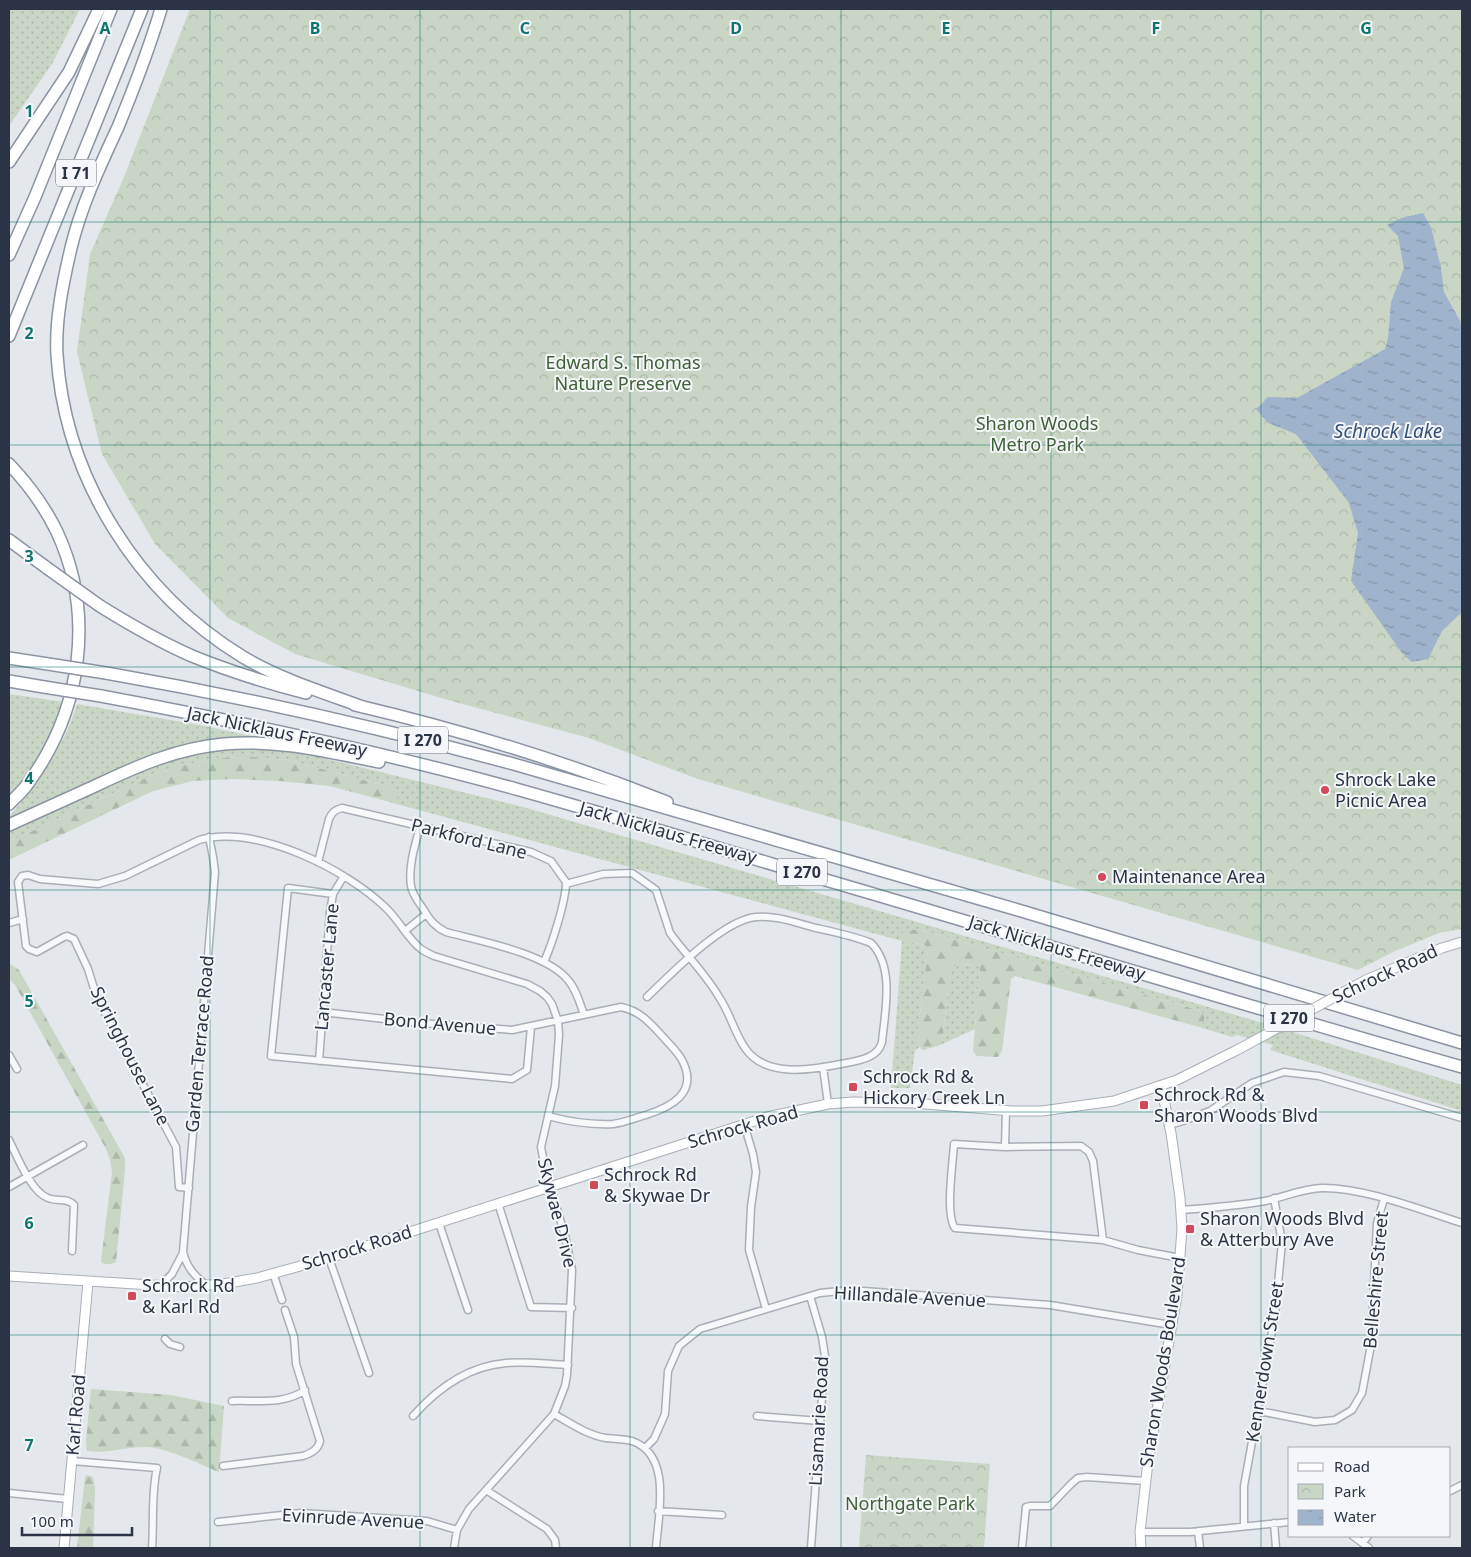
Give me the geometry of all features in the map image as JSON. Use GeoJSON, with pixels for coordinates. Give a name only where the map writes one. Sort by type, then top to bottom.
{"type":"FeatureCollection","features":[{"type":"Feature","properties":{"kind":"highway"},"geometry":{"type":"LineString","coordinates":[[9,162],[69,72],[99,9]]}},
{"type":"Feature","properties":{"kind":"highway","name":"I 71"},"geometry":{"type":"LineString","coordinates":[[9,256],[35,197],[111,9]]}},
{"type":"Feature","properties":{"kind":"highway","name":"I 71"},"geometry":{"type":"LineString","coordinates":[[9,336],[142,9]]}},
{"type":"Feature","properties":{"kind":"highway"},"geometry":{"type":"LineString","coordinates":[[161,9],[138,79],[82,210],[71,247],[60,303],[57,354],[62,393],[70,427],[82,465],[100,505],[123,544],[153,583],[192,621],[244,658],[273,673],[363,707]]}},
{"type":"Feature","properties":{"kind":"highway"},"geometry":{"type":"LineString","coordinates":[[9,464],[26,482],[57,532],[66,554],[74,585],[80,635],[76,673],[62,724],[50,749],[29,782],[9,804]]}},
{"type":"Feature","properties":{"kind":"highway"},"geometry":{"type":"LineString","coordinates":[[9,540],[100,606],[191,655],[250,677],[304,693],[488,740],[545,758],[641,792],[736,829]]}},
{"type":"Feature","properties":{"kind":"highway","name":"Jack Nicklaus Freeway"},"geometry":{"type":"LineString","coordinates":[[9,658],[106,673],[257,701],[516,765],[1018,910],[1462,1043]]}},
{"type":"Feature","properties":{"kind":"highway","name":"Jack Nicklaus Freeway"},"geometry":{"type":"LineString","coordinates":[[9,681],[189,712],[327,742],[486,781],[628,821],[1218,997],[1462,1067]]}},
{"type":"Feature","properties":{"kind":"highway"},"geometry":{"type":"LineString","coordinates":[[9,825],[161,757],[188,749],[225,744],[264,744],[324,751],[486,781]]}},
{"type":"Feature","properties":{"kind":"main road","name":"Schrock Road"},"geometry":{"type":"LineString","coordinates":[[9,1276],[160,1286],[223,1284],[257,1278],[329,1258],[766,1117],[828,1104],[853,1102],[913,1103],[1042,1111],[1114,1101],[1161,1086],[1202,1068],[1366,980],[1442,948],[1462,942]]}},
{"type":"Feature","properties":{"kind":"main road","name":"Sharon Woods Boulevard"},"geometry":{"type":"LineString","coordinates":[[1141,1548],[1140,1532],[1146,1482],[1177,1295],[1180,1258],[1181,1210],[1169,1125],[1161,1086]]}},
{"type":"Feature","properties":{"kind":"main road","name":"Karl Road"},"geometry":{"type":"LineString","coordinates":[[64,1548],[88,1282]]}},
{"type":"Feature","properties":{"kind":"street","name":"Parkford Lane"},"geometry":{"type":"LineString","coordinates":[[318,862],[329,819],[336,809],[342,808],[530,852],[551,861],[565,878],[566,884]]}},
{"type":"Feature","properties":{"kind":"street"},"geometry":{"type":"LineString","coordinates":[[420,827],[411,868],[411,887],[426,914],[438,928],[446,932],[534,957],[544,962],[568,980],[580,1001],[584,1015]]}},
{"type":"Feature","properties":{"kind":"street"},"geometry":{"type":"LineString","coordinates":[[209,837],[240,836],[271,843],[318,862],[357,883],[387,909],[420,949],[434,956],[534,987],[552,1004],[558,1021],[621,1007],[632,1010],[644,1017],[684,1062],[688,1077],[685,1092],[674,1104],[660,1110],[614,1124],[577,1124],[548,1116]]}},
{"type":"Feature","properties":{"kind":"street","name":"Springhouse Lane"},"geometry":{"type":"LineString","coordinates":[[189,1188],[179,1187],[176,1147],[97,998],[91,978],[74,939],[67,936],[37,952],[26,946],[18,882],[22,876],[28,876],[40,879],[98,884],[125,876],[209,837]]}},
{"type":"Feature","properties":{"kind":"street","name":"Garden Terrace Road"},"geometry":{"type":"LineString","coordinates":[[206,1285],[192,1274],[186,1262],[184,1252],[215,872],[214,857],[209,837]]}},
{"type":"Feature","properties":{"kind":"street"},"geometry":{"type":"LineString","coordinates":[[544,962],[550,948],[566,884],[603,874],[632,873],[656,890],[670,933],[690,957],[708,978],[725,1005],[745,1049],[756,1060],[770,1066],[800,1070],[842,1064],[876,1053],[880,1048],[887,981],[876,948],[871,943],[780,918],[755,916],[732,925],[690,957],[647,997]]}},
{"type":"Feature","properties":{"kind":"street","name":"Lancaster Lane"},"geometry":{"type":"LineString","coordinates":[[319,1061],[330,912],[333,894],[344,876]]}},
{"type":"Feature","properties":{"kind":"street"},"geometry":{"type":"LineString","coordinates":[[333,894],[288,888],[271,1056],[512,1079],[527,1070],[531,1028]]}},
{"type":"Feature","properties":{"kind":"street"},"geometry":{"type":"LineString","coordinates":[[405,931],[426,914]]}},
{"type":"Feature","properties":{"kind":"street"},"geometry":{"type":"LineString","coordinates":[[9,923],[23,919]]}},
{"type":"Feature","properties":{"kind":"street","name":"Bond Avenue"},"geometry":{"type":"LineString","coordinates":[[322,1012],[493,1030],[531,1028],[558,1021]]}},
{"type":"Feature","properties":{"kind":"street","name":"Skywae Drive"},"geometry":{"type":"LineString","coordinates":[[454,1548],[457,1530],[468,1509],[554,1414],[565,1386],[572,1308],[572,1270],[565,1236],[541,1147],[555,1086],[559,1035],[558,1021]]}},
{"type":"Feature","properties":{"kind":"street"},"geometry":{"type":"LineString","coordinates":[[9,1055],[16,1069]]}},
{"type":"Feature","properties":{"kind":"street"},"geometry":{"type":"LineString","coordinates":[[823,1067],[828,1104]]}},
{"type":"Feature","properties":{"kind":"street"},"geometry":{"type":"LineString","coordinates":[[1169,1125],[1210,1111],[1252,1083],[1284,1072],[1319,1076],[1462,1118]]}},
{"type":"Feature","properties":{"kind":"street"},"geometry":{"type":"LineString","coordinates":[[1005,1147],[1006,1110]]}},
{"type":"Feature","properties":{"kind":"street"},"geometry":{"type":"LineString","coordinates":[[744,1124],[756,1172],[751,1207],[749,1250],[766,1309]]}},
{"type":"Feature","properties":{"kind":"street"},"geometry":{"type":"LineString","coordinates":[[9,1140],[32,1184],[47,1198],[68,1200],[74,1205],[72,1251]]}},
{"type":"Feature","properties":{"kind":"street"},"geometry":{"type":"LineString","coordinates":[[1102,1240],[1093,1161],[1089,1152],[1081,1146],[1005,1147],[954,1144],[950,1219],[955,1228],[1102,1240],[1138,1250],[1180,1258]]}},
{"type":"Feature","properties":{"kind":"street"},"geometry":{"type":"LineString","coordinates":[[9,1188],[83,1145]]}},
{"type":"Feature","properties":{"kind":"street"},"geometry":{"type":"LineString","coordinates":[[1181,1210],[1240,1206],[1302,1190],[1322,1188],[1344,1189],[1462,1223]]}},
{"type":"Feature","properties":{"kind":"street","name":"Kennerdown Street"},"geometry":{"type":"LineString","coordinates":[[1244,1526],[1244,1486],[1275,1315],[1282,1242],[1274,1198]]}},
{"type":"Feature","properties":{"kind":"street","name":"Belleshire Street"},"geometry":{"type":"LineString","coordinates":[[1259,1411],[1315,1422],[1335,1420],[1352,1410],[1362,1393],[1371,1345],[1377,1223],[1384,1199]]}},
{"type":"Feature","properties":{"kind":"street"},"geometry":{"type":"LineString","coordinates":[[498,1203],[531,1307],[572,1308]]}},
{"type":"Feature","properties":{"kind":"street"},"geometry":{"type":"LineString","coordinates":[[439,1222],[468,1310]]}},
{"type":"Feature","properties":{"kind":"street","name":"Garden Terrace Road"},"geometry":{"type":"LineString","coordinates":[[160,1286],[173,1273],[184,1252]]}},
{"type":"Feature","properties":{"kind":"street"},"geometry":{"type":"LineString","coordinates":[[329,1258],[369,1373]]}},
{"type":"Feature","properties":{"kind":"street"},"geometry":{"type":"LineString","coordinates":[[273,1273],[282,1300]]}},
{"type":"Feature","properties":{"kind":"street","name":"Hillandale Avenue"},"geometry":{"type":"LineString","coordinates":[[645,1448],[654,1439],[665,1414],[668,1371],[679,1346],[700,1330],[820,1293],[850,1290],[1050,1305],[1171,1325]]}},
{"type":"Feature","properties":{"kind":"street","name":"Lisamarie Road"},"geometry":{"type":"LineString","coordinates":[[810,1296],[822,1337],[825,1356],[811,1548]]}},
{"type":"Feature","properties":{"kind":"street"},"geometry":{"type":"LineString","coordinates":[[223,1466],[303,1456],[313,1452],[320,1441],[296,1364],[294,1336],[286,1310]]}},
{"type":"Feature","properties":{"kind":"street"},"geometry":{"type":"LineString","coordinates":[[165,1339],[170,1344],[180,1347]]}},
{"type":"Feature","properties":{"kind":"street"},"geometry":{"type":"LineString","coordinates":[[414,1416],[441,1389],[466,1374],[485,1367],[504,1363],[568,1365]]}},
{"type":"Feature","properties":{"kind":"street"},"geometry":{"type":"LineString","coordinates":[[232,1401],[288,1398],[305,1390]]}},
{"type":"Feature","properties":{"kind":"street"},"geometry":{"type":"LineString","coordinates":[[554,1414],[588,1433],[629,1441],[645,1448],[652,1456],[658,1469],[660,1483],[656,1548]]}},
{"type":"Feature","properties":{"kind":"street"},"geometry":{"type":"LineString","coordinates":[[757,1416],[820,1421]]}},
{"type":"Feature","properties":{"kind":"street"},"geometry":{"type":"LineString","coordinates":[[72,1461],[157,1468],[154,1484],[152,1548]]}},
{"type":"Feature","properties":{"kind":"street"},"geometry":{"type":"LineString","coordinates":[[1022,1548],[1026,1507],[1050,1506],[1078,1478],[1146,1482]]}},
{"type":"Feature","properties":{"kind":"street"},"geometry":{"type":"LineString","coordinates":[[486,1490],[547,1529],[555,1540],[556,1548]]}},
{"type":"Feature","properties":{"kind":"street"},"geometry":{"type":"LineString","coordinates":[[9,1492],[68,1499]]}},
{"type":"Feature","properties":{"kind":"street"},"geometry":{"type":"LineString","coordinates":[[658,1511],[722,1515]]}},
{"type":"Feature","properties":{"kind":"street","name":"Evinrude Avenue"},"geometry":{"type":"LineString","coordinates":[[218,1522],[301,1513],[427,1521],[457,1530]]}},
{"type":"Feature","properties":{"kind":"street"},"geometry":{"type":"LineString","coordinates":[[1140,1532],[1198,1531],[1288,1522]]}},
{"type":"Feature","properties":{"kind":"street"},"geometry":{"type":"LineString","coordinates":[[1274,1523],[1276,1548]]}},
{"type":"Feature","properties":{"kind":"street"},"geometry":{"type":"LineString","coordinates":[[1198,1531],[1200,1548]]}},
{"type":"Feature","properties":{"kind":"street"},"geometry":{"type":"LineString","coordinates":[[1354,1537],[1369,1548]]}},
{"type":"Feature","properties":{"kind":"street"},"geometry":{"type":"LineString","coordinates":[[1362,1542],[1367,1537]]}},
{"type":"Feature","properties":{"kind":"green space"},"geometry":{"type":"Polygon","coordinates":[[[9,9],[80,9],[52,64],[9,126],[9,9]]]}},
{"type":"Feature","properties":{"kind":"green space","name":"Sharon Woods Metro Park"},"geometry":{"type":"Polygon","coordinates":[[[190,9],[1462,9],[1462,929],[1439,933],[1393,952],[1358,970],[698,779],[589,738],[448,700],[295,654],[228,618],[155,544],[102,454],[77,352],[90,254],[124,177],[190,9]]]}},
{"type":"Feature","properties":{"kind":"green space"},"geometry":{"type":"Polygon","coordinates":[[[9,694],[64,702],[54,728],[35,764],[9,796],[9,694]]]}},
{"type":"Feature","properties":{"kind":"green space"},"geometry":{"type":"Polygon","coordinates":[[[77,704],[200,725],[251,736],[251,739],[207,741],[11,819],[10,816],[50,763],[72,720],[77,704]]]}},
{"type":"Feature","properties":{"kind":"green space"},"geometry":{"type":"Polygon","coordinates":[[[255,747],[319,757],[523,807],[1270,1025],[1462,1085],[1462,1111],[1270,1050],[1273,1045],[1237,1035],[1232,1037],[1199,1027],[1204,1021],[1201,1011],[921,930],[906,929],[902,941],[393,803],[397,798],[387,786],[288,760],[252,757],[217,758],[184,765],[152,775],[9,842],[9,831],[127,774],[202,750],[255,747]]]}},
{"type":"Feature","properties":{"kind":"green space"},"geometry":{"type":"Polygon","coordinates":[[[252,757],[288,760],[387,786],[398,798],[393,803],[330,786],[279,781],[232,779],[193,781],[153,791],[9,860],[9,842],[152,775],[184,765],[217,758],[252,757]]]}},
{"type":"Feature","properties":{"kind":"green space"},"geometry":{"type":"Polygon","coordinates":[[[906,929],[921,930],[1201,1011],[1204,1015],[1204,1021],[1199,1027],[1015,976],[1011,979],[1002,1051],[998,1057],[977,1056],[973,1051],[980,968],[970,964],[962,964],[951,967],[942,1041],[938,1046],[923,1050],[919,1047],[917,1036],[928,949],[925,945],[902,941],[902,933],[906,929]]]}},
{"type":"Feature","properties":{"kind":"green space"},"geometry":{"type":"Polygon","coordinates":[[[902,941],[925,945],[928,949],[917,1036],[919,1047],[915,1051],[910,1088],[891,1088],[902,941]]]}},
{"type":"Feature","properties":{"kind":"green space"},"geometry":{"type":"Polygon","coordinates":[[[9,963],[19,970],[125,1158],[116,1262],[111,1264],[104,1264],[101,1261],[112,1173],[110,1159],[15,985],[9,979],[9,963]]]}},
{"type":"Feature","properties":{"kind":"green space"},"geometry":{"type":"Polygon","coordinates":[[[958,964],[976,965],[980,968],[975,1029],[938,1046],[942,1041],[951,966],[958,964]]]}},
{"type":"Feature","properties":{"kind":"green space"},"geometry":{"type":"Polygon","coordinates":[[[91,1389],[171,1395],[224,1406],[219,1472],[172,1453],[153,1448],[138,1447],[102,1452],[87,1451],[86,1441],[91,1389]]]}},
{"type":"Feature","properties":{"kind":"green space","name":"Northgate Park"},"geometry":{"type":"Polygon","coordinates":[[[866,1455],[990,1464],[984,1548],[859,1548],[866,1455]]]}},
{"type":"Feature","properties":{"kind":"green space"},"geometry":{"type":"Polygon","coordinates":[[[87,1475],[93,1477],[95,1489],[93,1548],[77,1548],[85,1477],[87,1475]]]}},
{"type":"Feature","properties":{"kind":"water","name":"Schrock Lake"},"geometry":{"type":"Polygon","coordinates":[[[1423,213],[1431,227],[1441,268],[1444,292],[1460,321],[1462,332],[1462,612],[1442,631],[1428,659],[1412,662],[1402,653],[1351,581],[1358,533],[1349,503],[1296,434],[1268,423],[1256,409],[1269,397],[1297,398],[1385,349],[1388,338],[1391,302],[1404,268],[1398,236],[1387,225],[1401,218],[1423,213]]]}},
{"type":"Feature","properties":{"kind":"place","name":"Shrock Lake Picnic Area"},"geometry":{"type":"Point","coordinates":[1325,790]}},
{"type":"Feature","properties":{"kind":"place","name":"Maintenance Area"},"geometry":{"type":"Point","coordinates":[1102,877]}},
{"type":"Feature","properties":{"kind":"place","name":"Schrock Rd & Hickory Creek Ln"},"geometry":{"type":"Point","coordinates":[853,1087]}},
{"type":"Feature","properties":{"kind":"place","name":"Schrock Rd & Sharon Woods Blvd"},"geometry":{"type":"Point","coordinates":[1144,1105]}},
{"type":"Feature","properties":{"kind":"place","name":"Schrock Rd & Skywae Dr"},"geometry":{"type":"Point","coordinates":[594,1185]}},
{"type":"Feature","properties":{"kind":"place","name":"Sharon Woods Blvd & Atterbury Ave"},"geometry":{"type":"Point","coordinates":[1190,1229]}},
{"type":"Feature","properties":{"kind":"place","name":"Schrock Rd & Karl Rd"},"geometry":{"type":"Point","coordinates":[132,1296]}},
{"type":"Feature","properties":{"kind":"park label","name":"Edward S. Thomas Nature Preserve"},"geometry":{"type":"Point","coordinates":[623,373]}}]}
